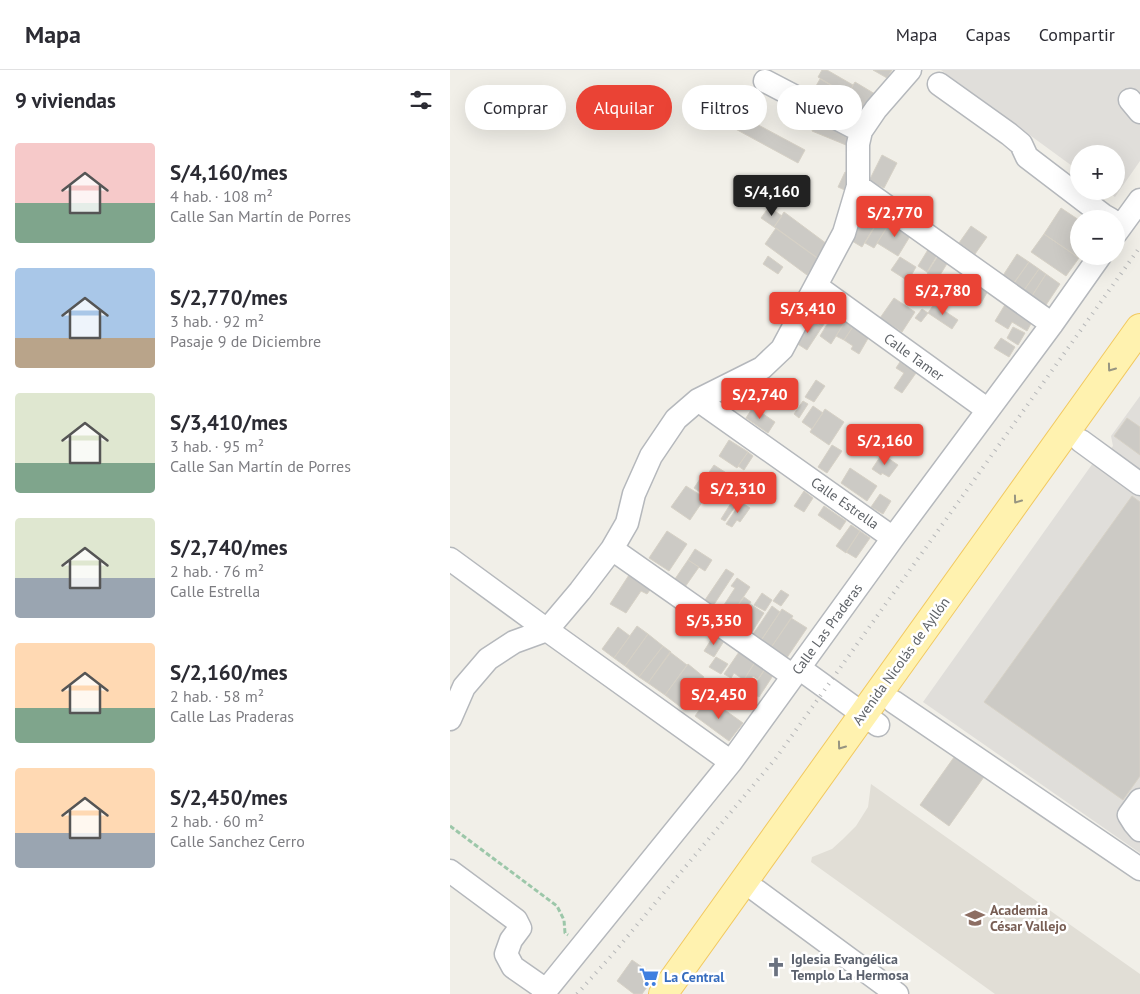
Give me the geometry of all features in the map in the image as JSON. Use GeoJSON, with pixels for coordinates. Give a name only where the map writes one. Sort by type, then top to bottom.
{"type":"FeatureCollection","features":[{"type":"Feature","properties":{"kind":"main road","name":"Avenida Nicolás de Ayllón"},"geometry":{"type":"LineString","coordinates":[[682,994],[757,891],[870,720],[894,702],[1080,432],[1140,328]]}},
{"type":"Feature","properties":{"kind":"main road","name":"Avenida Nicolás de Ayllón"},"geometry":{"type":"LineString","coordinates":[[663,994],[870,720],[1080,432],[1140,359]]}},
{"type":"Feature","properties":{"kind":"street"},"geometry":{"type":"LineString","coordinates":[[450,719],[464,686],[488,659],[514,642],[547,630],[612,549],[627,523],[634,494],[651,456],[676,420],[698,400],[762,368],[782,349],[844,233],[858,186],[858,144],[861,131],[876,109],[910,70]]}},
{"type":"Feature","properties":{"kind":"street"},"geometry":{"type":"LineString","coordinates":[[765,81],[861,131]]}},
{"type":"Feature","properties":{"kind":"street"},"geometry":{"type":"LineString","coordinates":[[939,84],[1009,134],[1021,144],[1027,156],[1097,210]]}},
{"type":"Feature","properties":{"kind":"street"},"geometry":{"type":"LineString","coordinates":[[858,186],[1052,324]]}},
{"type":"Feature","properties":{"kind":"street"},"geometry":{"type":"LineString","coordinates":[[1125,216],[1140,200]]}},
{"type":"Feature","properties":{"kind":"street","name":"Calle Las Praderas"},"geometry":{"type":"LineString","coordinates":[[544,992],[731,762],[1094,265]]}},
{"type":"Feature","properties":{"kind":"street","name":"Calle Tamer"},"geometry":{"type":"LineString","coordinates":[[816,286],[988,410]]}},
{"type":"Feature","properties":{"kind":"street","name":"Calle Estrella"},"geometry":{"type":"LineString","coordinates":[[698,400],[893,538]]}},
{"type":"Feature","properties":{"kind":"street"},"geometry":{"type":"LineString","coordinates":[[1080,432],[1140,484]]}},
{"type":"Feature","properties":{"kind":"street"},"geometry":{"type":"LineString","coordinates":[[612,549],[870,720]]}},
{"type":"Feature","properties":{"kind":"street"},"geometry":{"type":"LineString","coordinates":[[450,559],[731,762]]}},
{"type":"Feature","properties":{"kind":"street"},"geometry":{"type":"LineString","coordinates":[[894,702],[1140,869]]}},
{"type":"Feature","properties":{"kind":"street"},"geometry":{"type":"LineString","coordinates":[[1140,800],[1129,815],[1140,830]]}},
{"type":"Feature","properties":{"kind":"street"},"geometry":{"type":"LineString","coordinates":[[450,871],[516,920],[520,928],[511,940],[506,954],[513,967],[544,992]]}},
{"type":"Feature","properties":{"kind":"street"},"geometry":{"type":"LineString","coordinates":[[757,891],[897,994]]}},
{"type":"Feature","properties":{"kind":"path"},"geometry":{"type":"LineString","coordinates":[[450,826],[558,906],[564,920],[565,933],[582,946]]}},
{"type":"Feature","properties":{"kind":"shaded area"},"geometry":{"type":"Polygon","coordinates":[[[941,70],[1140,70],[1140,161],[1125,183],[1125,145],[1070,145],[1070,164],[941,70]]]}},
{"type":"Feature","properties":{"kind":"shaded area"},"geometry":{"type":"Polygon","coordinates":[[[1140,396],[1140,853],[923,702],[1093,463],[1100,462],[1113,446],[1111,436],[1140,396]]]}},
{"type":"Feature","properties":{"kind":"shaded area","name":"Academia César Vallejo"},"geometry":{"type":"Polygon","coordinates":[[[871,784],[1140,974],[1140,994],[995,994],[811,862],[812,857],[832,849],[856,826],[868,807],[871,784]]]}},
{"type":"Feature","properties":{"kind":"building"},"geometry":{"type":"Polygon","coordinates":[[[822,70],[827,70],[853,85],[831,85],[818,77],[822,70]]]}},
{"type":"Feature","properties":{"kind":"building"},"geometry":{"type":"Polygon","coordinates":[[[873,70],[892,70],[887,78],[873,70]]]}},
{"type":"Feature","properties":{"kind":"building"},"geometry":{"type":"Polygon","coordinates":[[[820,79],[830,85],[817,85],[820,79]]]}},
{"type":"Feature","properties":{"kind":"building"},"geometry":{"type":"Polygon","coordinates":[[[862,86],[875,94],[862,117],[862,86]]]}},
{"type":"Feature","properties":{"kind":"building"},"geometry":{"type":"Polygon","coordinates":[[[737,130],[767,130],[805,150],[798,163],[737,130]]]}},
{"type":"Feature","properties":{"kind":"building"},"geometry":{"type":"Polygon","coordinates":[[[812,130],[852,130],[846,145],[812,130]]]}},
{"type":"Feature","properties":{"kind":"building"},"geometry":{"type":"Polygon","coordinates":[[[882,155],[897,163],[884,188],[869,181],[882,155]]]}},
{"type":"Feature","properties":{"kind":"building"},"geometry":{"type":"Polygon","coordinates":[[[845,172],[854,176],[847,191],[838,187],[845,172]]]}},
{"type":"Feature","properties":{"kind":"building"},"geometry":{"type":"Polygon","coordinates":[[[862,199],[883,212],[862,247],[847,238],[862,199]]]}},
{"type":"Feature","properties":{"kind":"building"},"geometry":{"type":"Polygon","coordinates":[[[769,207],[782,216],[774,227],[761,218],[769,207]]]}},
{"type":"Feature","properties":{"kind":"building"},"geometry":{"type":"Polygon","coordinates":[[[1061,208],[1070,214],[1070,252],[1044,234],[1061,208]]]}},
{"type":"Feature","properties":{"kind":"building"},"geometry":{"type":"Polygon","coordinates":[[[784,212],[827,244],[817,258],[774,227],[784,212]]]}},
{"type":"Feature","properties":{"kind":"building"},"geometry":{"type":"Polygon","coordinates":[[[882,215],[891,221],[874,248],[865,243],[882,215]]]}},
{"type":"Feature","properties":{"kind":"building"},"geometry":{"type":"Polygon","coordinates":[[[891,221],[912,233],[898,256],[877,243],[891,221]]]}},
{"type":"Feature","properties":{"kind":"building"},"geometry":{"type":"Polygon","coordinates":[[[971,226],[987,237],[975,254],[959,243],[971,226]]]}},
{"type":"Feature","properties":{"kind":"building"},"geometry":{"type":"Polygon","coordinates":[[[776,228],[819,259],[807,275],[765,244],[776,228]]]}},
{"type":"Feature","properties":{"kind":"building"},"geometry":{"type":"Polygon","coordinates":[[[1044,234],[1070,252],[1070,265],[1074,265],[1066,276],[1031,252],[1044,234]]]}},
{"type":"Feature","properties":{"kind":"building"},"geometry":{"type":"Polygon","coordinates":[[[929,248],[938,254],[927,272],[918,266],[929,248]]]}},
{"type":"Feature","properties":{"kind":"building"},"geometry":{"type":"Polygon","coordinates":[[[1017,254],[1029,262],[1013,284],[1002,277],[1017,254]]]}},
{"type":"Feature","properties":{"kind":"building"},"geometry":{"type":"Polygon","coordinates":[[[768,256],[783,267],[778,274],[763,264],[768,256]]]}},
{"type":"Feature","properties":{"kind":"building"},"geometry":{"type":"Polygon","coordinates":[[[938,256],[948,262],[937,280],[927,273],[938,256]]]}},
{"type":"Feature","properties":{"kind":"building"},"geometry":{"type":"Polygon","coordinates":[[[900,257],[916,267],[908,281],[891,270],[900,257]]]}},
{"type":"Feature","properties":{"kind":"building"},"geometry":{"type":"Polygon","coordinates":[[[1029,262],[1039,269],[1022,293],[1012,286],[1029,262]]]}},
{"type":"Feature","properties":{"kind":"building"},"geometry":{"type":"Polygon","coordinates":[[[1039,269],[1046,274],[1030,299],[1022,293],[1039,269]]]}},
{"type":"Feature","properties":{"kind":"building"},"geometry":{"type":"Polygon","coordinates":[[[965,274],[972,278],[963,291],[957,287],[965,274]]]}},
{"type":"Feature","properties":{"kind":"building"},"geometry":{"type":"Polygon","coordinates":[[[1046,274],[1060,284],[1044,308],[1030,299],[1046,274]]]}},
{"type":"Feature","properties":{"kind":"building"},"geometry":{"type":"Polygon","coordinates":[[[972,278],[989,289],[981,303],[963,292],[972,278]]]}},
{"type":"Feature","properties":{"kind":"building"},"geometry":{"type":"Polygon","coordinates":[[[894,298],[915,312],[902,332],[880,318],[894,298]]]}},
{"type":"Feature","properties":{"kind":"building"},"geometry":{"type":"Polygon","coordinates":[[[1006,303],[1033,320],[1027,331],[1012,322],[1008,329],[995,321],[1006,303]]]}},
{"type":"Feature","properties":{"kind":"building"},"geometry":{"type":"Polygon","coordinates":[[[934,304],[958,320],[952,329],[928,313],[934,304]]]}},
{"type":"Feature","properties":{"kind":"building"},"geometry":{"type":"Polygon","coordinates":[[[820,305],[832,312],[822,327],[811,320],[820,305]]]}},
{"type":"Feature","properties":{"kind":"building"},"geometry":{"type":"Polygon","coordinates":[[[922,309],[928,313],[921,322],[915,318],[922,309]]]}},
{"type":"Feature","properties":{"kind":"building"},"geometry":{"type":"Polygon","coordinates":[[[834,313],[846,320],[831,344],[820,336],[834,313]]]}},
{"type":"Feature","properties":{"kind":"building"},"geometry":{"type":"Polygon","coordinates":[[[808,318],[822,327],[807,350],[793,341],[808,318]]]}},
{"type":"Feature","properties":{"kind":"building"},"geometry":{"type":"Polygon","coordinates":[[[846,320],[854,325],[844,340],[836,336],[846,320]]]}},
{"type":"Feature","properties":{"kind":"building"},"geometry":{"type":"Polygon","coordinates":[[[854,325],[870,335],[859,354],[851,349],[853,346],[844,340],[854,325]]]}},
{"type":"Feature","properties":{"kind":"building"},"geometry":{"type":"Polygon","coordinates":[[[1013,327],[1025,333],[1018,345],[1007,338],[1013,327]]]}},
{"type":"Feature","properties":{"kind":"building"},"geometry":{"type":"Polygon","coordinates":[[[1001,338],[1015,347],[1009,357],[994,348],[1001,338]]]}},
{"type":"Feature","properties":{"kind":"building"},"geometry":{"type":"Polygon","coordinates":[[[900,362],[916,373],[902,393],[894,388],[904,373],[896,368],[900,362]]]}},
{"type":"Feature","properties":{"kind":"building"},"geometry":{"type":"Polygon","coordinates":[[[816,380],[825,386],[814,402],[805,397],[816,380]]]}},
{"type":"Feature","properties":{"kind":"building"},"geometry":{"type":"Polygon","coordinates":[[[803,401],[808,404],[799,418],[794,414],[803,401]]]}},
{"type":"Feature","properties":{"kind":"building"},"geometry":{"type":"Polygon","coordinates":[[[813,406],[823,413],[812,429],[802,422],[813,406]]]}},
{"type":"Feature","properties":{"kind":"building"},"geometry":{"type":"Polygon","coordinates":[[[753,407],[775,422],[768,433],[746,418],[753,407]]]}},
{"type":"Feature","properties":{"kind":"building"},"geometry":{"type":"Polygon","coordinates":[[[825,409],[844,422],[829,445],[810,432],[825,409]]]}},
{"type":"Feature","properties":{"kind":"building"},"geometry":{"type":"Polygon","coordinates":[[[1127,418],[1140,427],[1140,455],[1114,436],[1127,418]]]}},
{"type":"Feature","properties":{"kind":"building"},"geometry":{"type":"Polygon","coordinates":[[[729,440],[748,452],[737,468],[719,456],[729,440]]]}},
{"type":"Feature","properties":{"kind":"building"},"geometry":{"type":"Polygon","coordinates":[[[832,445],[842,451],[827,473],[818,467],[832,445]]]}},
{"type":"Feature","properties":{"kind":"building"},"geometry":{"type":"Polygon","coordinates":[[[748,452],[753,456],[744,470],[738,466],[748,452]]]}},
{"type":"Feature","properties":{"kind":"building"},"geometry":{"type":"Polygon","coordinates":[[[882,454],[898,465],[889,477],[882,473],[881,475],[872,469],[882,454]]]}},
{"type":"Feature","properties":{"kind":"building"},"geometry":{"type":"Polygon","coordinates":[[[714,465],[731,476],[722,489],[705,478],[714,465]]]}},
{"type":"Feature","properties":{"kind":"building"},"geometry":{"type":"Polygon","coordinates":[[[850,468],[877,486],[867,501],[841,483],[850,468]]]}},
{"type":"Feature","properties":{"kind":"building"},"geometry":{"type":"Polygon","coordinates":[[[702,476],[722,489],[714,501],[694,488],[702,476]]]}},
{"type":"Feature","properties":{"kind":"building"},"geometry":{"type":"Polygon","coordinates":[[[686,486],[705,498],[690,520],[671,507],[686,486]]]}},
{"type":"Feature","properties":{"kind":"building"},"geometry":{"type":"Polygon","coordinates":[[[804,491],[813,498],[804,512],[794,506],[804,491]]]}},
{"type":"Feature","properties":{"kind":"building"},"geometry":{"type":"Polygon","coordinates":[[[738,492],[743,495],[725,521],[721,519],[738,492]]]}},
{"type":"Feature","properties":{"kind":"building"},"geometry":{"type":"Polygon","coordinates":[[[880,494],[891,501],[883,514],[871,507],[880,494]]]}},
{"type":"Feature","properties":{"kind":"building"},"geometry":{"type":"Polygon","coordinates":[[[1132,496],[1140,502],[1140,776],[1123,800],[984,702],[1132,496]]]}},
{"type":"Feature","properties":{"kind":"building"},"geometry":{"type":"Polygon","coordinates":[[[741,502],[750,508],[740,522],[737,520],[732,527],[726,524],[741,502]]]}},
{"type":"Feature","properties":{"kind":"building"},"geometry":{"type":"Polygon","coordinates":[[[824,506],[846,521],[840,530],[818,515],[824,506]]]}},
{"type":"Feature","properties":{"kind":"building"},"geometry":{"type":"Polygon","coordinates":[[[851,525],[860,531],[846,553],[836,546],[851,525]]]}},
{"type":"Feature","properties":{"kind":"building"},"geometry":{"type":"Polygon","coordinates":[[[667,531],[687,544],[669,571],[649,558],[667,531]]]}},
{"type":"Feature","properties":{"kind":"building"},"geometry":{"type":"Polygon","coordinates":[[[860,531],[870,538],[856,558],[846,552],[860,531]]]}},
{"type":"Feature","properties":{"kind":"building"},"geometry":{"type":"Polygon","coordinates":[[[695,549],[712,560],[705,571],[688,560],[695,549]]]}},
{"type":"Feature","properties":{"kind":"building"},"geometry":{"type":"Polygon","coordinates":[[[688,560],[699,567],[685,587],[675,579],[688,560]]]}},
{"type":"Feature","properties":{"kind":"building"},"geometry":{"type":"Polygon","coordinates":[[[726,569],[734,574],[713,606],[705,600],[726,569]]]}},
{"type":"Feature","properties":{"kind":"building"},"geometry":{"type":"Polygon","coordinates":[[[631,572],[653,586],[647,594],[641,591],[626,613],[610,604],[631,572]]]}},
{"type":"Feature","properties":{"kind":"building"},"geometry":{"type":"Polygon","coordinates":[[[737,578],[750,587],[732,614],[722,608],[735,588],[731,586],[737,578]]]}},
{"type":"Feature","properties":{"kind":"building"},"geometry":{"type":"Polygon","coordinates":[[[781,590],[789,595],[781,606],[773,601],[781,590]]]}},
{"type":"Feature","properties":{"kind":"building"},"geometry":{"type":"Polygon","coordinates":[[[762,593],[772,600],[765,611],[754,605],[762,593]]]}},
{"type":"Feature","properties":{"kind":"building"},"geometry":{"type":"Polygon","coordinates":[[[744,597],[751,602],[739,619],[732,614],[744,597]]]}},
{"type":"Feature","properties":{"kind":"building"},"geometry":{"type":"Polygon","coordinates":[[[750,604],[764,613],[752,632],[737,622],[750,604]]]}},
{"type":"Feature","properties":{"kind":"building"},"geometry":{"type":"Polygon","coordinates":[[[772,606],[780,612],[760,642],[752,636],[772,606]]]}},
{"type":"Feature","properties":{"kind":"building"},"geometry":{"type":"Polygon","coordinates":[[[782,609],[793,616],[770,649],[760,642],[782,609]]]}},
{"type":"Feature","properties":{"kind":"building"},"geometry":{"type":"Polygon","coordinates":[[[791,618],[807,628],[786,659],[770,649],[791,618]]]}},
{"type":"Feature","properties":{"kind":"building"},"geometry":{"type":"Polygon","coordinates":[[[637,626],[648,634],[625,666],[614,658],[637,626]]]}},
{"type":"Feature","properties":{"kind":"building"},"geometry":{"type":"Polygon","coordinates":[[[618,627],[630,636],[614,658],[602,649],[618,627]]]}},
{"type":"Feature","properties":{"kind":"building"},"geometry":{"type":"Polygon","coordinates":[[[648,634],[663,646],[639,677],[625,666],[648,634]]]}},
{"type":"Feature","properties":{"kind":"building"},"geometry":{"type":"Polygon","coordinates":[[[714,635],[724,641],[714,657],[704,651],[714,635]]]}},
{"type":"Feature","properties":{"kind":"building"},"geometry":{"type":"Polygon","coordinates":[[[663,646],[671,652],[648,683],[639,677],[663,646]]]}},
{"type":"Feature","properties":{"kind":"building"},"geometry":{"type":"Polygon","coordinates":[[[670,652],[687,665],[665,695],[648,683],[670,652]]]}},
{"type":"Feature","properties":{"kind":"building"},"geometry":{"type":"Polygon","coordinates":[[[739,652],[755,662],[744,680],[734,673],[731,678],[724,674],[739,652]]]}},
{"type":"Feature","properties":{"kind":"building"},"geometry":{"type":"Polygon","coordinates":[[[716,657],[728,664],[721,674],[709,667],[716,657]]]}},
{"type":"Feature","properties":{"kind":"building"},"geometry":{"type":"Polygon","coordinates":[[[755,662],[765,669],[758,679],[753,676],[748,684],[743,681],[755,662]]]}},
{"type":"Feature","properties":{"kind":"building"},"geometry":{"type":"Polygon","coordinates":[[[688,664],[704,677],[682,708],[665,695],[688,664]]]}},
{"type":"Feature","properties":{"kind":"building"},"geometry":{"type":"Polygon","coordinates":[[[765,669],[774,674],[759,697],[750,692],[765,669]]]}},
{"type":"Feature","properties":{"kind":"building"},"geometry":{"type":"Polygon","coordinates":[[[732,679],[744,687],[740,694],[728,686],[732,679]]]}},
{"type":"Feature","properties":{"kind":"building"},"geometry":{"type":"Polygon","coordinates":[[[729,689],[740,696],[745,689],[755,695],[747,709],[725,695],[729,689]]]}},
{"type":"Feature","properties":{"kind":"building"},"geometry":{"type":"Polygon","coordinates":[[[708,698],[743,723],[729,741],[695,716],[708,698]]]}},
{"type":"Feature","properties":{"kind":"building"},"geometry":{"type":"Polygon","coordinates":[[[957,753],[986,774],[949,826],[920,805],[957,753]]]}},
{"type":"Feature","properties":{"kind":"building"},"geometry":{"type":"Polygon","coordinates":[[[632,960],[655,976],[642,994],[634,994],[617,981],[632,960]]]}},
{"type":"Feature","properties":{"kind":"railway"},"geometry":{"type":"LineString","coordinates":[[577,994],[612,955],[776,758],[1140,247]]}},
{"type":"Feature","properties":{"kind":"place","name":"Academia César Vallejo"},"geometry":{"type":"Point","coordinates":[975,918]}},
{"type":"Feature","properties":{"kind":"place","name":"Iglesia Evangélica Templo La Hermosa"},"geometry":{"type":"Point","coordinates":[776,967]}},
{"type":"Feature","properties":{"kind":"place","name":"La Central"},"geometry":{"type":"Point","coordinates":[649,977]}}]}
